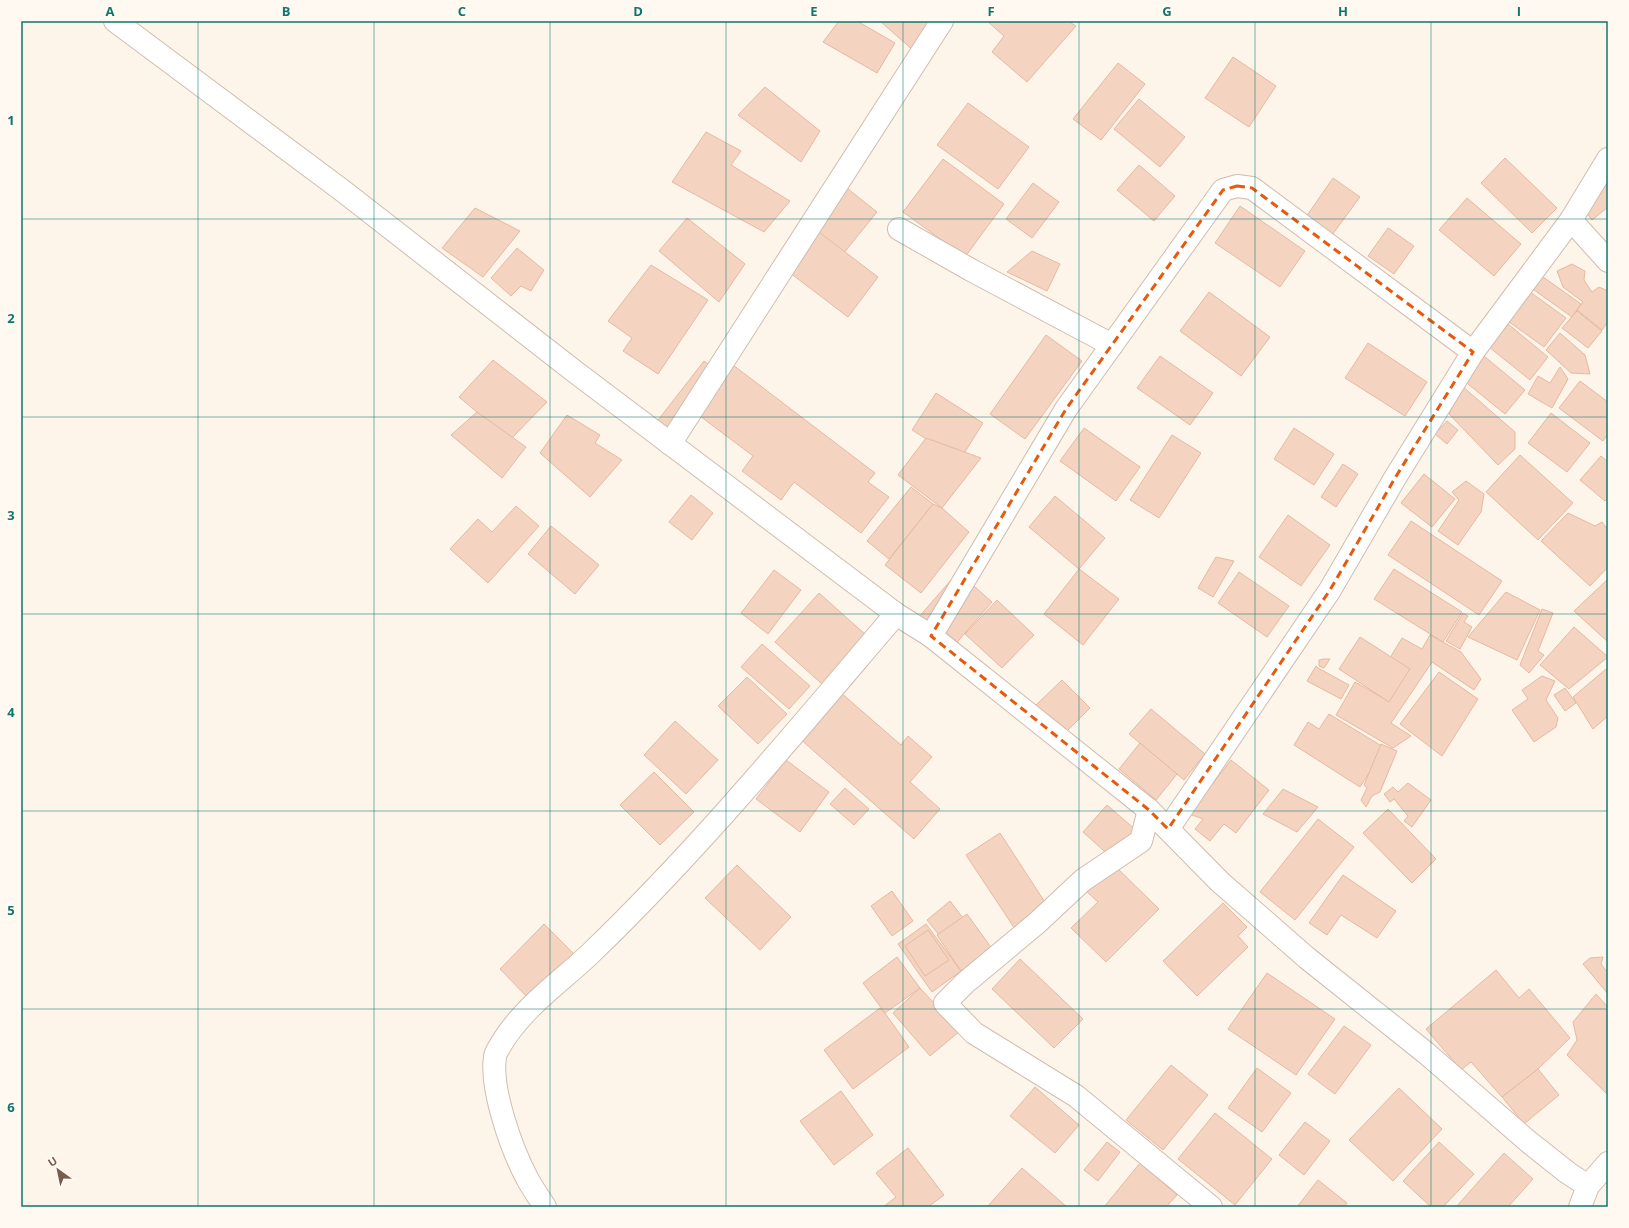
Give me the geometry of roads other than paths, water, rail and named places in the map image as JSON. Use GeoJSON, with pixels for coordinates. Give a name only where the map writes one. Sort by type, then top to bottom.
{"type":"FeatureCollection","features":[{"type":"Feature","properties":{"kind":"street"},"geometry":{"type":"LineString","coordinates":[[115,21],[343,191],[670,444],[896,614],[932,636],[1149,810],[1220,882],[1307,958],[1426,1053],[1530,1143],[1588,1186]]}},
{"type":"Feature","properties":{"kind":"street"},"geometry":{"type":"LineString","coordinates":[[670,444],[942,21]]}},
{"type":"Feature","properties":{"kind":"street"},"geometry":{"type":"LineString","coordinates":[[1168,829],[1330,590],[1395,478],[1473,352],[1571,220],[1608,160]]}},
{"type":"Feature","properties":{"kind":"street"},"geometry":{"type":"LineString","coordinates":[[932,636],[1066,409],[1223,190],[1237,186],[1252,188],[1473,352]]}},
{"type":"Feature","properties":{"kind":"street"},"geometry":{"type":"LineString","coordinates":[[1571,220],[1608,261]]}},
{"type":"Feature","properties":{"kind":"street"},"geometry":{"type":"LineString","coordinates":[[899,229],[971,270],[1112,345]]}},
{"type":"Feature","properties":{"kind":"street"},"geometry":{"type":"LineString","coordinates":[[545,1207],[526,1177],[506,1126],[495,1081],[495,1056],[508,1033],[534,1003],[592,952],[690,850],[765,768],[896,614]]}},
{"type":"Feature","properties":{"kind":"street"},"geometry":{"type":"LineString","coordinates":[[1149,810],[1141,841],[1083,880],[1037,923],[965,983],[945,1003],[974,1033],[1076,1096],[1211,1207]]}},
{"type":"Feature","properties":{"kind":"street"},"geometry":{"type":"LineString","coordinates":[[1580,1207],[1588,1186],[1608,1163]]}}]}
